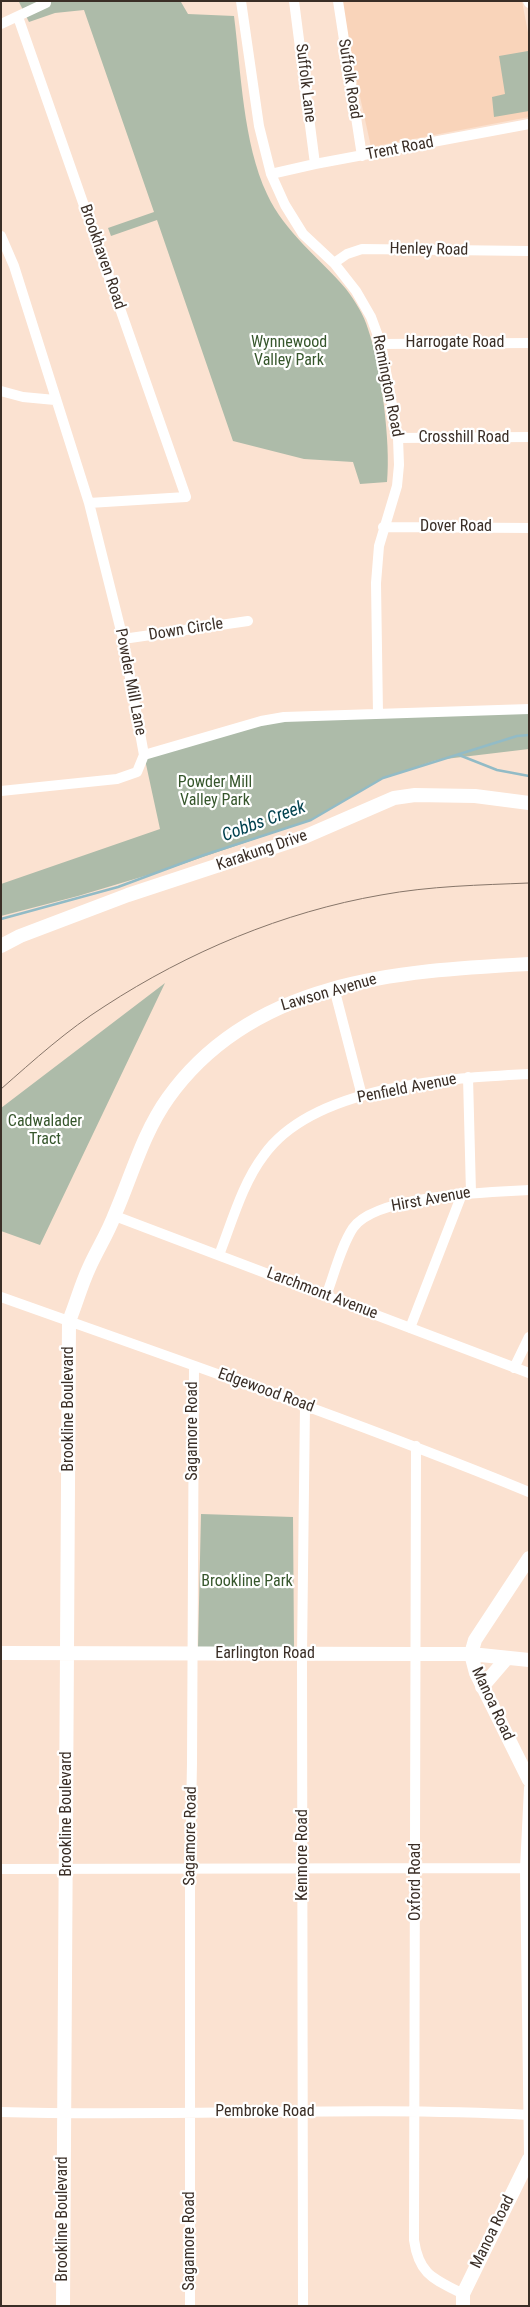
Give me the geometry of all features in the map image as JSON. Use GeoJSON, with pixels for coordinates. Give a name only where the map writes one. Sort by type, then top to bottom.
{"type":"FeatureCollection","features":[{"type":"Feature","properties":{"kind":"street","name":"Remington Road"},"geometry":{"type":"LineString","coordinates":[[241,1],[259,126],[271,174],[285,205],[303,234],[334,263],[356,291],[371,317],[381,344],[398,438],[396,486],[379,546],[376,583],[378,714]]}},
{"type":"Feature","properties":{"kind":"street","name":"Suffolk Lane"},"geometry":{"type":"LineString","coordinates":[[294,1],[315,164]]}},
{"type":"Feature","properties":{"kind":"street","name":"Suffolk Road"},"geometry":{"type":"LineString","coordinates":[[338,1],[362,156]]}},
{"type":"Feature","properties":{"kind":"street"},"geometry":{"type":"LineString","coordinates":[[1,24],[46,3]]}},
{"type":"Feature","properties":{"kind":"street","name":"Brookhaven Road"},"geometry":{"type":"LineString","coordinates":[[18,16],[186,497],[89,503]]}},
{"type":"Feature","properties":{"kind":"street","name":"Trent Road"},"geometry":{"type":"LineString","coordinates":[[271,174],[529,124]]}},
{"type":"Feature","properties":{"kind":"street","name":"Powder Mill Lane"},"geometry":{"type":"LineString","coordinates":[[1,236],[14,266],[89,503],[123,640],[144,756],[261,721],[284,717],[529,709]]}},
{"type":"Feature","properties":{"kind":"street","name":"Henley Road"},"geometry":{"type":"LineString","coordinates":[[334,263],[347,254],[362,249],[529,251]]}},
{"type":"Feature","properties":{"kind":"street","name":"Harrogate Road"},"geometry":{"type":"LineString","coordinates":[[381,344],[529,343]]}},
{"type":"Feature","properties":{"kind":"street"},"geometry":{"type":"LineString","coordinates":[[1,391],[23,397],[55,400]]}},
{"type":"Feature","properties":{"kind":"street","name":"Crosshill Road"},"geometry":{"type":"LineString","coordinates":[[398,438],[529,437]]}},
{"type":"Feature","properties":{"kind":"street","name":"Dover Road"},"geometry":{"type":"LineString","coordinates":[[383,527],[529,528]]}},
{"type":"Feature","properties":{"kind":"street","name":"Down Circle"},"geometry":{"type":"LineString","coordinates":[[123,640],[248,621]]}},
{"type":"Feature","properties":{"kind":"street"},"geometry":{"type":"LineString","coordinates":[[1,791],[117,779],[137,772],[144,756]]}},
{"type":"Feature","properties":{"kind":"street","name":"Karakung Drive"},"geometry":{"type":"LineString","coordinates":[[1,946],[20,936],[128,895],[304,837],[394,798],[426,794],[474,796],[529,803]]}},
{"type":"Feature","properties":{"kind":"street","name":"Lawson Avenue"},"geometry":{"type":"LineString","coordinates":[[69,1321],[88,1268],[115,1216],[149,1128],[168,1098],[186,1076],[209,1053],[248,1023],[279,1007],[334,988],[395,974],[529,964]]}},
{"type":"Feature","properties":{"kind":"street"},"geometry":{"type":"LineString","coordinates":[[334,988],[362,1096]]}},
{"type":"Feature","properties":{"kind":"street","name":"Penfield Avenue"},"geometry":{"type":"LineString","coordinates":[[219,1255],[240,1199],[265,1153],[299,1123],[320,1111],[362,1096],[412,1085],[468,1077],[529,1074]]}},
{"type":"Feature","properties":{"kind":"street"},"geometry":{"type":"LineString","coordinates":[[410,1328],[466,1194],[468,1077]]}},
{"type":"Feature","properties":{"kind":"street","name":"Hirst Avenue"},"geometry":{"type":"LineString","coordinates":[[326,1296],[353,1228],[364,1217],[402,1204],[466,1194],[529,1190]]}},
{"type":"Feature","properties":{"kind":"street","name":"Larchmont Avenue"},"geometry":{"type":"LineString","coordinates":[[115,1216],[529,1373]]}},
{"type":"Feature","properties":{"kind":"street","name":"Edgewood Road"},"geometry":{"type":"LineString","coordinates":[[1,1297],[306,1405],[416,1446],[529,1492]]}},
{"type":"Feature","properties":{"kind":"street","name":"Brookline Boulevard"},"geometry":{"type":"LineString","coordinates":[[63,2306],[69,1321]]}},
{"type":"Feature","properties":{"kind":"street"},"geometry":{"type":"LineString","coordinates":[[514,1368],[529,1337]]}},
{"type":"Feature","properties":{"kind":"street","name":"Sagamore Road"},"geometry":{"type":"LineString","coordinates":[[190,2306],[190,1869],[194,1366]]}},
{"type":"Feature","properties":{"kind":"street","name":"Kenmore Road"},"geometry":{"type":"LineString","coordinates":[[303,2306],[304,1868],[302,1654],[306,1405]]}},
{"type":"Feature","properties":{"kind":"street","name":"Oxford Road"},"geometry":{"type":"LineString","coordinates":[[416,1446],[417,1868],[414,2240],[416,2254],[422,2268],[432,2278],[463,2300]]}},
{"type":"Feature","properties":{"kind":"street"},"geometry":{"type":"LineString","coordinates":[[471,1654],[475,1640],[529,1558]]}},
{"type":"Feature","properties":{"kind":"street","name":"Earlington Road"},"geometry":{"type":"LineString","coordinates":[[1,1653],[471,1654],[529,1660]]}},
{"type":"Feature","properties":{"kind":"street","name":"Manoa Road"},"geometry":{"type":"LineString","coordinates":[[471,1654],[482,1687],[529,1780]]}},
{"type":"Feature","properties":{"kind":"street"},"geometry":{"type":"LineString","coordinates":[[482,1687],[507,1658]]}},
{"type":"Feature","properties":{"kind":"street"},"geometry":{"type":"LineString","coordinates":[[529,1788],[525,1868],[529,2154]]}},
{"type":"Feature","properties":{"kind":"street"},"geometry":{"type":"LineString","coordinates":[[1,1869],[525,1868]]}},
{"type":"Feature","properties":{"kind":"street","name":"Pembroke Road"},"geometry":{"type":"LineString","coordinates":[[1,2112],[415,2111],[528,2115]]}},
{"type":"Feature","properties":{"kind":"street","name":"Manoa Road"},"geometry":{"type":"LineString","coordinates":[[463,2300],[529,2159]]}},
{"type":"Feature","properties":{"kind":"shaded area"},"geometry":{"type":"Polygon","coordinates":[[[341,1],[522,1],[529,38],[529,117],[371,147],[345,28],[341,1]]]}},
{"type":"Feature","properties":{"kind":"green space","name":"Wynnewood Valley Park"},"geometry":{"type":"Polygon","coordinates":[[[19,2],[181,2],[188,14],[234,16],[248,130],[259,174],[267,194],[283,221],[346,289],[359,308],[368,329],[377,363],[384,405],[388,447],[387,482],[360,484],[353,462],[304,459],[233,441],[157,220],[111,236],[108,228],[154,212],[84,10],[55,13],[29,22],[19,2]]]}},
{"type":"Feature","properties":{"kind":"green space"},"geometry":{"type":"Polygon","coordinates":[[[528,51],[529,111],[494,117],[492,97],[505,94],[499,56],[528,51]]]}},
{"type":"Feature","properties":{"kind":"green space","name":"Powder Mill Valley Park"},"geometry":{"type":"Polygon","coordinates":[[[529,709],[529,749],[437,760],[383,778],[311,820],[168,869],[78,896],[1,916],[1,884],[160,829],[144,755],[261,721],[529,709]]]}},
{"type":"Feature","properties":{"kind":"green space","name":"Cadwalader Tract"},"geometry":{"type":"Polygon","coordinates":[[[165,983],[40,1245],[1,1231],[1,1108],[165,983]]]}},
{"type":"Feature","properties":{"kind":"green space","name":"Brookline Park"},"geometry":{"type":"Polygon","coordinates":[[[201,1514],[293,1517],[294,1647],[198,1647],[201,1514]]]}},
{"type":"Feature","properties":{"kind":"waterway","name":"Cobbs Creek"},"geometry":{"type":"LineString","coordinates":[[1,919],[118,887],[204,855],[311,820],[383,778],[517,736],[529,735]]}},
{"type":"Feature","properties":{"kind":"waterway","name":"Cobbs Creek"},"geometry":{"type":"LineString","coordinates":[[459,755],[497,770],[529,776]]}},
{"type":"Feature","properties":{"kind":"tram line"},"geometry":{"type":"LineString","coordinates":[[1,1089],[64,1035],[91,1015],[137,986],[203,952],[272,923],[344,902],[399,892],[474,885],[529,883]]}}]}
